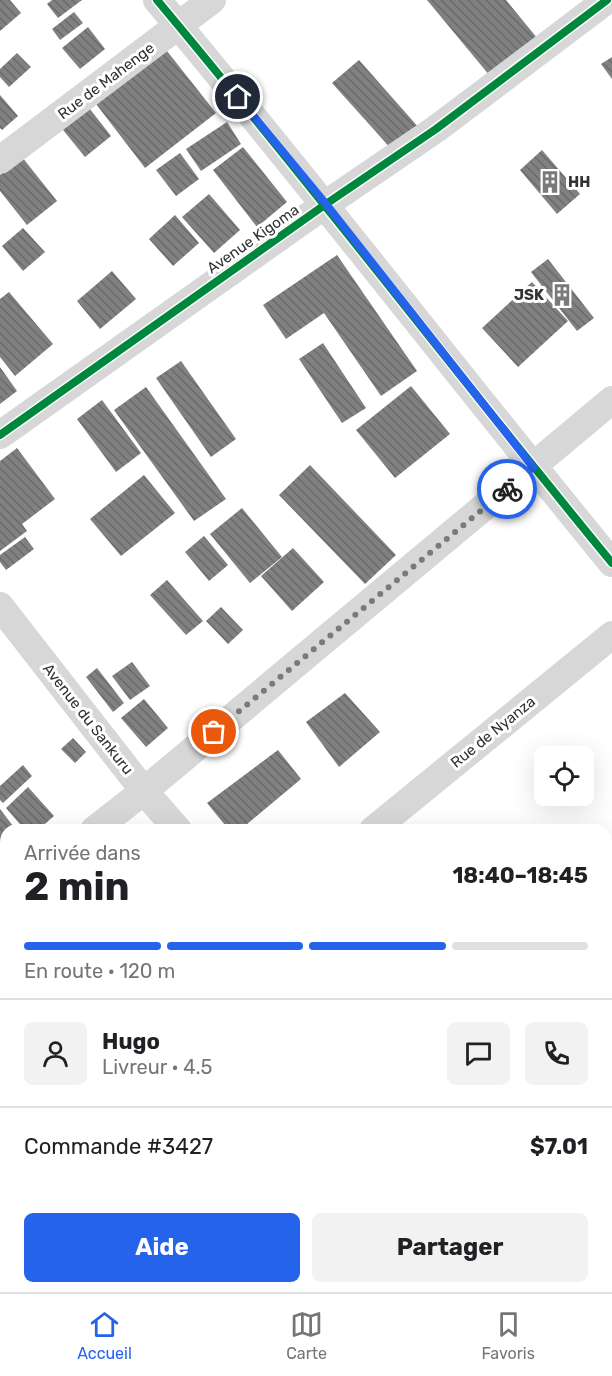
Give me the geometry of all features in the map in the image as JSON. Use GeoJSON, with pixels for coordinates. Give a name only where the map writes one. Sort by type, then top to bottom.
{"type":"FeatureCollection","features":[{"type":"Feature","properties":{"kind":"street"},"geometry":{"type":"LineString","coordinates":[[157,0],[326,204],[533,467],[612,563]]}},
{"type":"Feature","properties":{"kind":"street","name":"Rue de Mahenge"},"geometry":{"type":"LineString","coordinates":[[0,160],[212,0]]}},
{"type":"Feature","properties":{"kind":"street","name":"Avenue Kigoma"},"geometry":{"type":"LineString","coordinates":[[0,435],[326,204],[436,129],[608,0]]}},
{"type":"Feature","properties":{"kind":"street"},"geometry":{"type":"LineString","coordinates":[[102,824],[612,400]]}},
{"type":"Feature","properties":{"kind":"street","name":"Avenue du Sankuru"},"geometry":{"type":"LineString","coordinates":[[0,606],[144,791],[173,824]]}},
{"type":"Feature","properties":{"kind":"street","name":"Rue de Nyanza"},"geometry":{"type":"LineString","coordinates":[[380,824],[612,635]]}},
{"type":"Feature","properties":{"kind":"building"},"geometry":{"type":"Polygon","coordinates":[[[0,0],[10,0],[21,13],[0,31],[0,0]]]}},
{"type":"Feature","properties":{"kind":"building"},"geometry":{"type":"Polygon","coordinates":[[[52,0],[82,0],[58,18],[47,4],[52,0]]]}},
{"type":"Feature","properties":{"kind":"building"},"geometry":{"type":"Polygon","coordinates":[[[427,0],[506,0],[542,44],[495,82],[427,0]]]}},
{"type":"Feature","properties":{"kind":"building"},"geometry":{"type":"Polygon","coordinates":[[[74,12],[83,23],[60,40],[52,29],[74,12]]]}},
{"type":"Feature","properties":{"kind":"building"},"geometry":{"type":"Polygon","coordinates":[[[88,27],[105,49],[80,69],[62,48],[88,27]]]}},
{"type":"Feature","properties":{"kind":"building"},"geometry":{"type":"Polygon","coordinates":[[[163,46],[216,113],[145,168],[93,100],[163,46]]]}},
{"type":"Feature","properties":{"kind":"building"},"geometry":{"type":"Polygon","coordinates":[[[17,53],[31,67],[9,87],[0,77],[0,69],[17,53]]]}},
{"type":"Feature","properties":{"kind":"building"},"geometry":{"type":"Polygon","coordinates":[[[612,57],[612,79],[601,64],[612,57]]]}},
{"type":"Feature","properties":{"kind":"building"},"geometry":{"type":"Polygon","coordinates":[[[359,60],[420,129],[394,152],[332,83],[359,60]]]}},
{"type":"Feature","properties":{"kind":"building"},"geometry":{"type":"Polygon","coordinates":[[[0,95],[18,116],[2,130],[0,128],[0,95]]]}},
{"type":"Feature","properties":{"kind":"building"},"geometry":{"type":"Polygon","coordinates":[[[86,104],[111,136],[85,157],[59,125],[86,104]]]}},
{"type":"Feature","properties":{"kind":"building"},"geometry":{"type":"Polygon","coordinates":[[[227,122],[241,144],[201,171],[186,149],[227,122]]]}},
{"type":"Feature","properties":{"kind":"building"},"geometry":{"type":"Polygon","coordinates":[[[243,147],[287,202],[257,227],[213,170],[243,147]]]}},
{"type":"Feature","properties":{"kind":"building","name":"HH"},"geometry":{"type":"Polygon","coordinates":[[[542,150],[580,194],[557,214],[520,170],[542,150]]]}},
{"type":"Feature","properties":{"kind":"building"},"geometry":{"type":"Polygon","coordinates":[[[180,153],[199,179],[176,196],[156,170],[180,153]]]}},
{"type":"Feature","properties":{"kind":"building"},"geometry":{"type":"Polygon","coordinates":[[[22,157],[57,201],[27,225],[0,191],[0,175],[22,157]]]}},
{"type":"Feature","properties":{"kind":"building"},"geometry":{"type":"Polygon","coordinates":[[[209,194],[240,230],[214,253],[182,217],[209,194]]]}},
{"type":"Feature","properties":{"kind":"building"},"geometry":{"type":"Polygon","coordinates":[[[175,215],[199,243],[173,266],[149,239],[175,215]]]}},
{"type":"Feature","properties":{"kind":"building"},"geometry":{"type":"Polygon","coordinates":[[[23,228],[45,252],[23,271],[2,246],[23,228]]]}},
{"type":"Feature","properties":{"kind":"building"},"geometry":{"type":"Polygon","coordinates":[[[337,255],[417,371],[381,396],[324,313],[286,339],[263,305],[337,255]]]}},
{"type":"Feature","properties":{"kind":"building","name":"JSK"},"geometry":{"type":"Polygon","coordinates":[[[548,259],[594,318],[577,331],[531,272],[548,259]]]}},
{"type":"Feature","properties":{"kind":"building"},"geometry":{"type":"Polygon","coordinates":[[[112,271],[136,299],[100,329],[77,301],[112,271]]]}},
{"type":"Feature","properties":{"kind":"building"},"geometry":{"type":"Polygon","coordinates":[[[532,282],[568,321],[518,367],[482,328],[532,282]]]}},
{"type":"Feature","properties":{"kind":"building"},"geometry":{"type":"Polygon","coordinates":[[[9,292],[53,344],[15,376],[0,357],[0,299],[9,292]]]}},
{"type":"Feature","properties":{"kind":"building"},"geometry":{"type":"Polygon","coordinates":[[[323,343],[366,408],[342,423],[299,359],[323,343]]]}},
{"type":"Feature","properties":{"kind":"building"},"geometry":{"type":"Polygon","coordinates":[[[181,361],[236,439],[211,457],[156,378],[181,361]]]}},
{"type":"Feature","properties":{"kind":"building"},"geometry":{"type":"Polygon","coordinates":[[[0,367],[17,391],[0,404],[0,367]]]}},
{"type":"Feature","properties":{"kind":"building"},"geometry":{"type":"Polygon","coordinates":[[[411,386],[450,434],[395,478],[356,430],[411,386]]]}},
{"type":"Feature","properties":{"kind":"building"},"geometry":{"type":"Polygon","coordinates":[[[146,387],[226,499],[194,521],[114,410],[146,387]]]}},
{"type":"Feature","properties":{"kind":"building"},"geometry":{"type":"Polygon","coordinates":[[[102,400],[141,453],[116,472],[77,419],[102,400]]]}},
{"type":"Feature","properties":{"kind":"building"},"geometry":{"type":"Polygon","coordinates":[[[17,448],[55,499],[22,524],[27,531],[0,551],[0,461],[17,448]]]}},
{"type":"Feature","properties":{"kind":"building"},"geometry":{"type":"Polygon","coordinates":[[[310,465],[396,555],[365,584],[279,495],[310,465]]]}},
{"type":"Feature","properties":{"kind":"building"},"geometry":{"type":"Polygon","coordinates":[[[144,475],[175,513],[121,556],[90,519],[144,475]]]}},
{"type":"Feature","properties":{"kind":"building"},"geometry":{"type":"Polygon","coordinates":[[[242,508],[282,557],[250,583],[210,534],[242,508]]]}},
{"type":"Feature","properties":{"kind":"building"},"geometry":{"type":"Polygon","coordinates":[[[204,536],[228,565],[209,581],[185,552],[204,536]]]}},
{"type":"Feature","properties":{"kind":"building"},"geometry":{"type":"Polygon","coordinates":[[[25,537],[34,549],[6,570],[0,562],[0,555],[25,537]]]}},
{"type":"Feature","properties":{"kind":"building"},"geometry":{"type":"Polygon","coordinates":[[[293,548],[324,582],[292,611],[261,576],[293,548]]]}},
{"type":"Feature","properties":{"kind":"building"},"geometry":{"type":"Polygon","coordinates":[[[167,580],[203,621],[186,635],[150,595],[167,580]]]}},
{"type":"Feature","properties":{"kind":"building"},"geometry":{"type":"Polygon","coordinates":[[[221,607],[243,630],[228,644],[206,621],[221,607]]]}},
{"type":"Feature","properties":{"kind":"building"},"geometry":{"type":"Polygon","coordinates":[[[132,662],[150,686],[130,700],[112,676],[132,662]]]}},
{"type":"Feature","properties":{"kind":"building"},"geometry":{"type":"Polygon","coordinates":[[[97,668],[124,703],[113,712],[86,677],[97,668]]]}},
{"type":"Feature","properties":{"kind":"building"},"geometry":{"type":"Polygon","coordinates":[[[345,693],[380,732],[339,767],[306,722],[345,693]]]}},
{"type":"Feature","properties":{"kind":"building"},"geometry":{"type":"Polygon","coordinates":[[[144,699],[168,728],[146,747],[121,718],[144,699]]]}},
{"type":"Feature","properties":{"kind":"building"},"geometry":{"type":"Polygon","coordinates":[[[73,738],[86,752],[75,763],[61,749],[73,738]]]}},
{"type":"Feature","properties":{"kind":"building"},"geometry":{"type":"Polygon","coordinates":[[[278,750],[301,779],[247,824],[224,824],[207,803],[278,750]]]}},
{"type":"Feature","properties":{"kind":"building"},"geometry":{"type":"Polygon","coordinates":[[[23,765],[32,776],[3,803],[0,800],[0,786],[23,765]]]}},
{"type":"Feature","properties":{"kind":"building"},"geometry":{"type":"Polygon","coordinates":[[[28,787],[54,816],[45,824],[20,824],[6,808],[28,787]]]}},
{"type":"Feature","properties":{"kind":"building"},"geometry":{"type":"Polygon","coordinates":[[[0,809],[11,824],[0,824],[0,809]]]}},
{"type":"Feature","properties":{"kind":"cycle path"},"geometry":{"type":"LineString","coordinates":[[157,0],[612,563]]}},
{"type":"Feature","properties":{"kind":"cycle path"},"geometry":{"type":"LineString","coordinates":[[0,435],[326,204],[436,129],[607,0]]}},
{"type":"Feature","properties":{"kind":"way so far"},"geometry":{"type":"LineString","coordinates":[[214,732],[507,489]]}},
{"type":"Feature","properties":{"kind":"place","name":"HH"},"geometry":{"type":"Point","coordinates":[550,182]}},
{"type":"Feature","properties":{"kind":"place","name":"JSK"},"geometry":{"type":"Point","coordinates":[562,295]}},
{"type":"Feature","properties":{"kind":"route"},"geometry":{"type":"LineString","coordinates":[[238,97],[326,204],[533,467],[507,489]]}}]}
